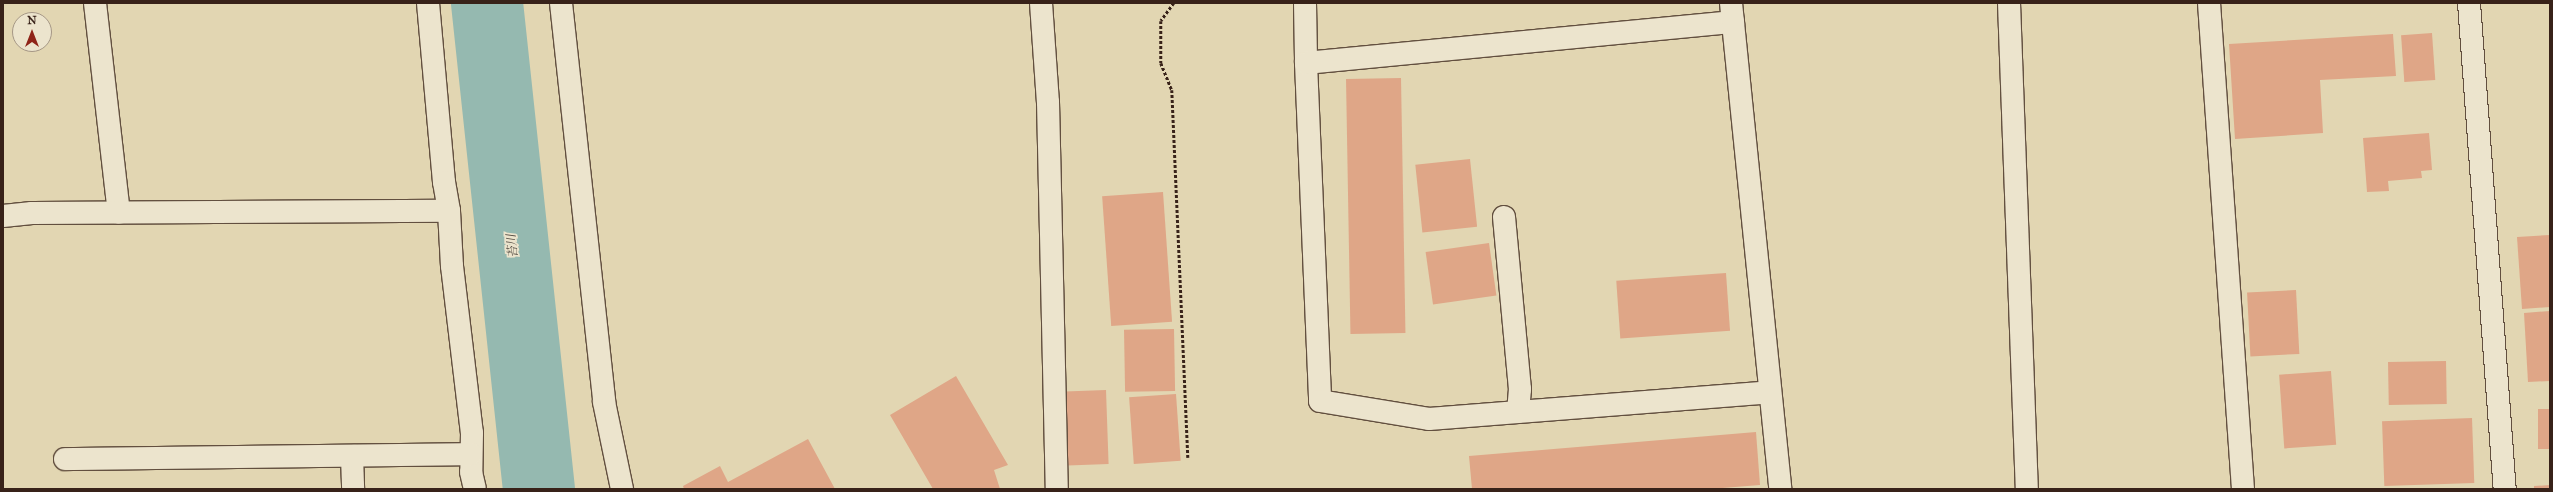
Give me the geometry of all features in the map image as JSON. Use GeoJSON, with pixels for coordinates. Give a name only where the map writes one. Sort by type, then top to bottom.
{"type":"FeatureCollection","features":[{"type":"Feature","properties":{"kind":"street"},"geometry":{"type":"LineString","coordinates":[[95,3],[118,213]]}},
{"type":"Feature","properties":{"kind":"street"},"geometry":{"type":"LineString","coordinates":[[428,3],[444,182],[449,211],[452,266],[472,433],[471,472],[475,489]]}},
{"type":"Feature","properties":{"kind":"street"},"geometry":{"type":"LineString","coordinates":[[561,3],[604,402],[622,489]]}},
{"type":"Feature","properties":{"kind":"street"},"geometry":{"type":"LineString","coordinates":[[1041,3],[1048,102],[1057,489]]}},
{"type":"Feature","properties":{"kind":"street"},"geometry":{"type":"LineString","coordinates":[[1305,3],[1306,63],[1320,402],[1429,419],[1770,392]]}},
{"type":"Feature","properties":{"kind":"street"},"geometry":{"type":"LineString","coordinates":[[2009,3],[2027,489]]}},
{"type":"Feature","properties":{"kind":"street"},"geometry":{"type":"LineString","coordinates":[[2209,3],[2243,489]]}},
{"type":"Feature","properties":{"kind":"street"},"geometry":{"type":"LineString","coordinates":[[2469,3],[2505,489]]}},
{"type":"Feature","properties":{"kind":"street"},"geometry":{"type":"LineString","coordinates":[[1306,63],[1732,12],[1780,489]]}},
{"type":"Feature","properties":{"kind":"street"},"geometry":{"type":"LineString","coordinates":[[3,216],[118,213],[449,211]]}},
{"type":"Feature","properties":{"kind":"street"},"geometry":{"type":"LineString","coordinates":[[1504,218],[1520,389],[1518,412]]}},
{"type":"Feature","properties":{"kind":"street"},"geometry":{"type":"LineString","coordinates":[[65,459],[471,454]]}},
{"type":"Feature","properties":{"kind":"street"},"geometry":{"type":"LineString","coordinates":[[352,456],[353,489]]}},
{"type":"Feature","properties":{"kind":"path"},"geometry":{"type":"LineString","coordinates":[[1174,3],[1161,21],[1161,63],[1172,90],[1188,458]]}},
{"type":"Feature","properties":{"kind":"building"},"geometry":{"type":"Polygon","coordinates":[[[2432,33],[2435,80],[2404,82],[2401,35],[2432,33]]]}},
{"type":"Feature","properties":{"kind":"building"},"geometry":{"type":"Polygon","coordinates":[[[2393,34],[2396,76],[2320,80],[2323,133],[2235,139],[2229,44],[2393,34]]]}},
{"type":"Feature","properties":{"kind":"building"},"geometry":{"type":"Polygon","coordinates":[[[1401,78],[1405,333],[1350,334],[1346,79],[1401,78]]]}},
{"type":"Feature","properties":{"kind":"building"},"geometry":{"type":"Polygon","coordinates":[[[2429,133],[2432,170],[2421,171],[2422,178],[2388,181],[2389,191],[2367,192],[2363,138],[2429,133]]]}},
{"type":"Feature","properties":{"kind":"building"},"geometry":{"type":"Polygon","coordinates":[[[1470,159],[1477,227],[1422,232],[1415,165],[1470,159]]]}},
{"type":"Feature","properties":{"kind":"building"},"geometry":{"type":"Polygon","coordinates":[[[1163,192],[1172,322],[1111,326],[1102,196],[1163,192]]]}},
{"type":"Feature","properties":{"kind":"building"},"geometry":{"type":"Polygon","coordinates":[[[2550,235],[2550,307],[2522,309],[2517,237],[2550,235]]]}},
{"type":"Feature","properties":{"kind":"building"},"geometry":{"type":"Polygon","coordinates":[[[1489,243],[1496,295],[1433,304],[1426,252],[1489,243]]]}},
{"type":"Feature","properties":{"kind":"building"},"geometry":{"type":"Polygon","coordinates":[[[1726,273],[1730,331],[1620,339],[1616,281],[1726,273]]]}},
{"type":"Feature","properties":{"kind":"building"},"geometry":{"type":"Polygon","coordinates":[[[2296,290],[2299,354],[2250,356],[2247,293],[2296,290]]]}},
{"type":"Feature","properties":{"kind":"building"},"geometry":{"type":"Polygon","coordinates":[[[2550,311],[2550,381],[2528,382],[2524,313],[2550,311]]]}},
{"type":"Feature","properties":{"kind":"building"},"geometry":{"type":"Polygon","coordinates":[[[1174,329],[1175,391],[1125,392],[1124,330],[1174,329]]]}},
{"type":"Feature","properties":{"kind":"building"},"geometry":{"type":"Polygon","coordinates":[[[2446,361],[2447,404],[2389,405],[2388,362],[2446,361]]]}},
{"type":"Feature","properties":{"kind":"building"},"geometry":{"type":"Polygon","coordinates":[[[2331,371],[2336,445],[2284,448],[2279,375],[2331,371]]]}},
{"type":"Feature","properties":{"kind":"building"},"geometry":{"type":"Polygon","coordinates":[[[956,376],[1008,465],[994,470],[1000,489],[933,489],[890,415],[956,376]]]}},
{"type":"Feature","properties":{"kind":"building"},"geometry":{"type":"Polygon","coordinates":[[[1106,390],[1109,464],[1068,465],[1065,391],[1106,390]]]}},
{"type":"Feature","properties":{"kind":"building"},"geometry":{"type":"Polygon","coordinates":[[[1176,394],[1181,461],[1134,464],[1129,397],[1176,394]]]}},
{"type":"Feature","properties":{"kind":"building"},"geometry":{"type":"Polygon","coordinates":[[[2538,409],[2550,409],[2550,449],[2538,449],[2538,409]]]}},
{"type":"Feature","properties":{"kind":"building"},"geometry":{"type":"Polygon","coordinates":[[[2472,418],[2474,483],[2384,486],[2382,421],[2472,418]]]}},
{"type":"Feature","properties":{"kind":"building"},"geometry":{"type":"Polygon","coordinates":[[[1756,432],[1760,485],[1710,489],[1472,489],[1469,456],[1756,432]]]}},
{"type":"Feature","properties":{"kind":"building"},"geometry":{"type":"Polygon","coordinates":[[[808,439],[835,489],[684,489],[683,486],[720,466],[728,482],[808,439]]]}},
{"type":"Feature","properties":{"kind":"building"},"geometry":{"type":"Polygon","coordinates":[[[2550,485],[2550,489],[2534,489],[2534,486],[2550,485]]]}},
{"type":"Feature","properties":{"kind":"waterway","name":"苔川"},"geometry":{"type":"LineString","coordinates":[[487,3],[539,489]]}}]}
